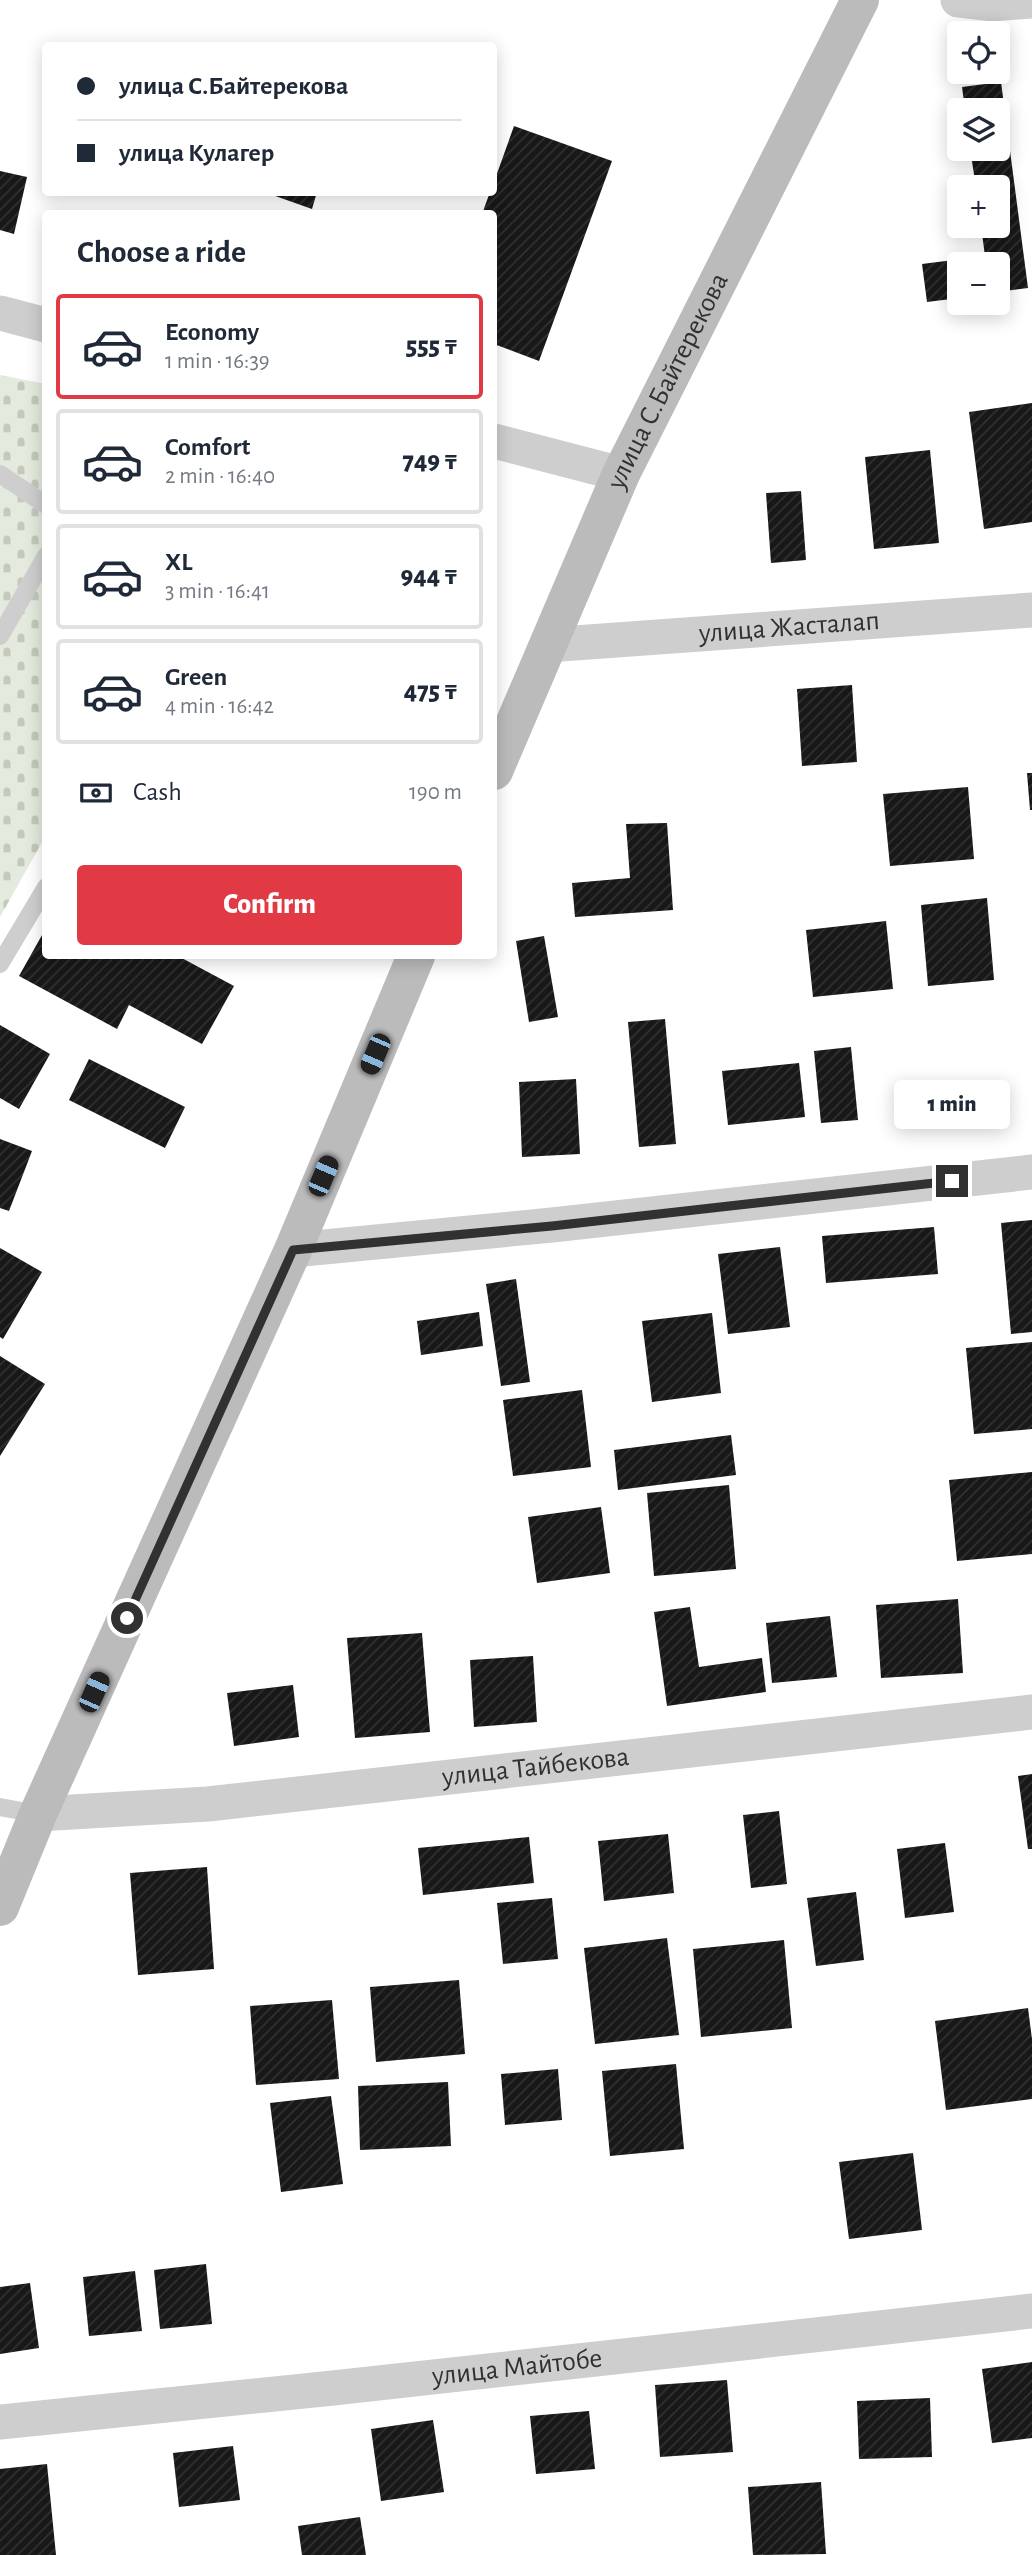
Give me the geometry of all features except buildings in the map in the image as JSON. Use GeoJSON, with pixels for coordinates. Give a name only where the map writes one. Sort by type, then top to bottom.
{"type":"FeatureCollection","features":[{"type":"Feature","properties":{"kind":"main road","name":"улица С.Байтерекова"},"geometry":{"type":"LineString","coordinates":[[497,764],[621,474],[860,0]]}},
{"type":"Feature","properties":{"kind":"main road"},"geometry":{"type":"LineString","coordinates":[[0,1907],[38,1814],[293,1250],[415,959]]}},
{"type":"Feature","properties":{"kind":"street"},"geometry":{"type":"LineString","coordinates":[[958,0],[991,4],[1032,1]]}},
{"type":"Feature","properties":{"kind":"street"},"geometry":{"type":"LineString","coordinates":[[0,313],[42,324]]}},
{"type":"Feature","properties":{"kind":"street"},"geometry":{"type":"LineString","coordinates":[[497,442],[621,474]]}},
{"type":"Feature","properties":{"kind":"street","name":"улица Жасталап"},"geometry":{"type":"LineString","coordinates":[[547,645],[1032,610]]}},
{"type":"Feature","properties":{"kind":"street"},"geometry":{"type":"LineString","coordinates":[[293,1250],[552,1226],[1032,1172]]}},
{"type":"Feature","properties":{"kind":"street","name":"улица Тайбекова"},"geometry":{"type":"LineString","coordinates":[[38,1814],[208,1804],[1032,1712]]}},
{"type":"Feature","properties":{"kind":"street","name":"улица Майтобе"},"geometry":{"type":"LineString","coordinates":[[0,2422],[320,2390],[1032,2311]]}},
{"type":"Feature","properties":{"kind":"lane"},"geometry":{"type":"LineString","coordinates":[[0,474],[42,502]]}},
{"type":"Feature","properties":{"kind":"lane"},"geometry":{"type":"LineString","coordinates":[[0,636],[42,563]]}},
{"type":"Feature","properties":{"kind":"lane"},"geometry":{"type":"LineString","coordinates":[[0,964],[42,894]]}},
{"type":"Feature","properties":{"kind":"lane"},"geometry":{"type":"LineString","coordinates":[[0,1807],[38,1814]]}},
{"type":"Feature","properties":{"kind":"green space"},"geometry":{"type":"Polygon","coordinates":[[[0,375],[42,383],[42,842],[0,917],[0,375]]]}},
{"type":"Feature","properties":{"kind":"route"},"geometry":{"type":"LineString","coordinates":[[127,1618],[293,1250],[552,1226],[952,1181]]}}]}
